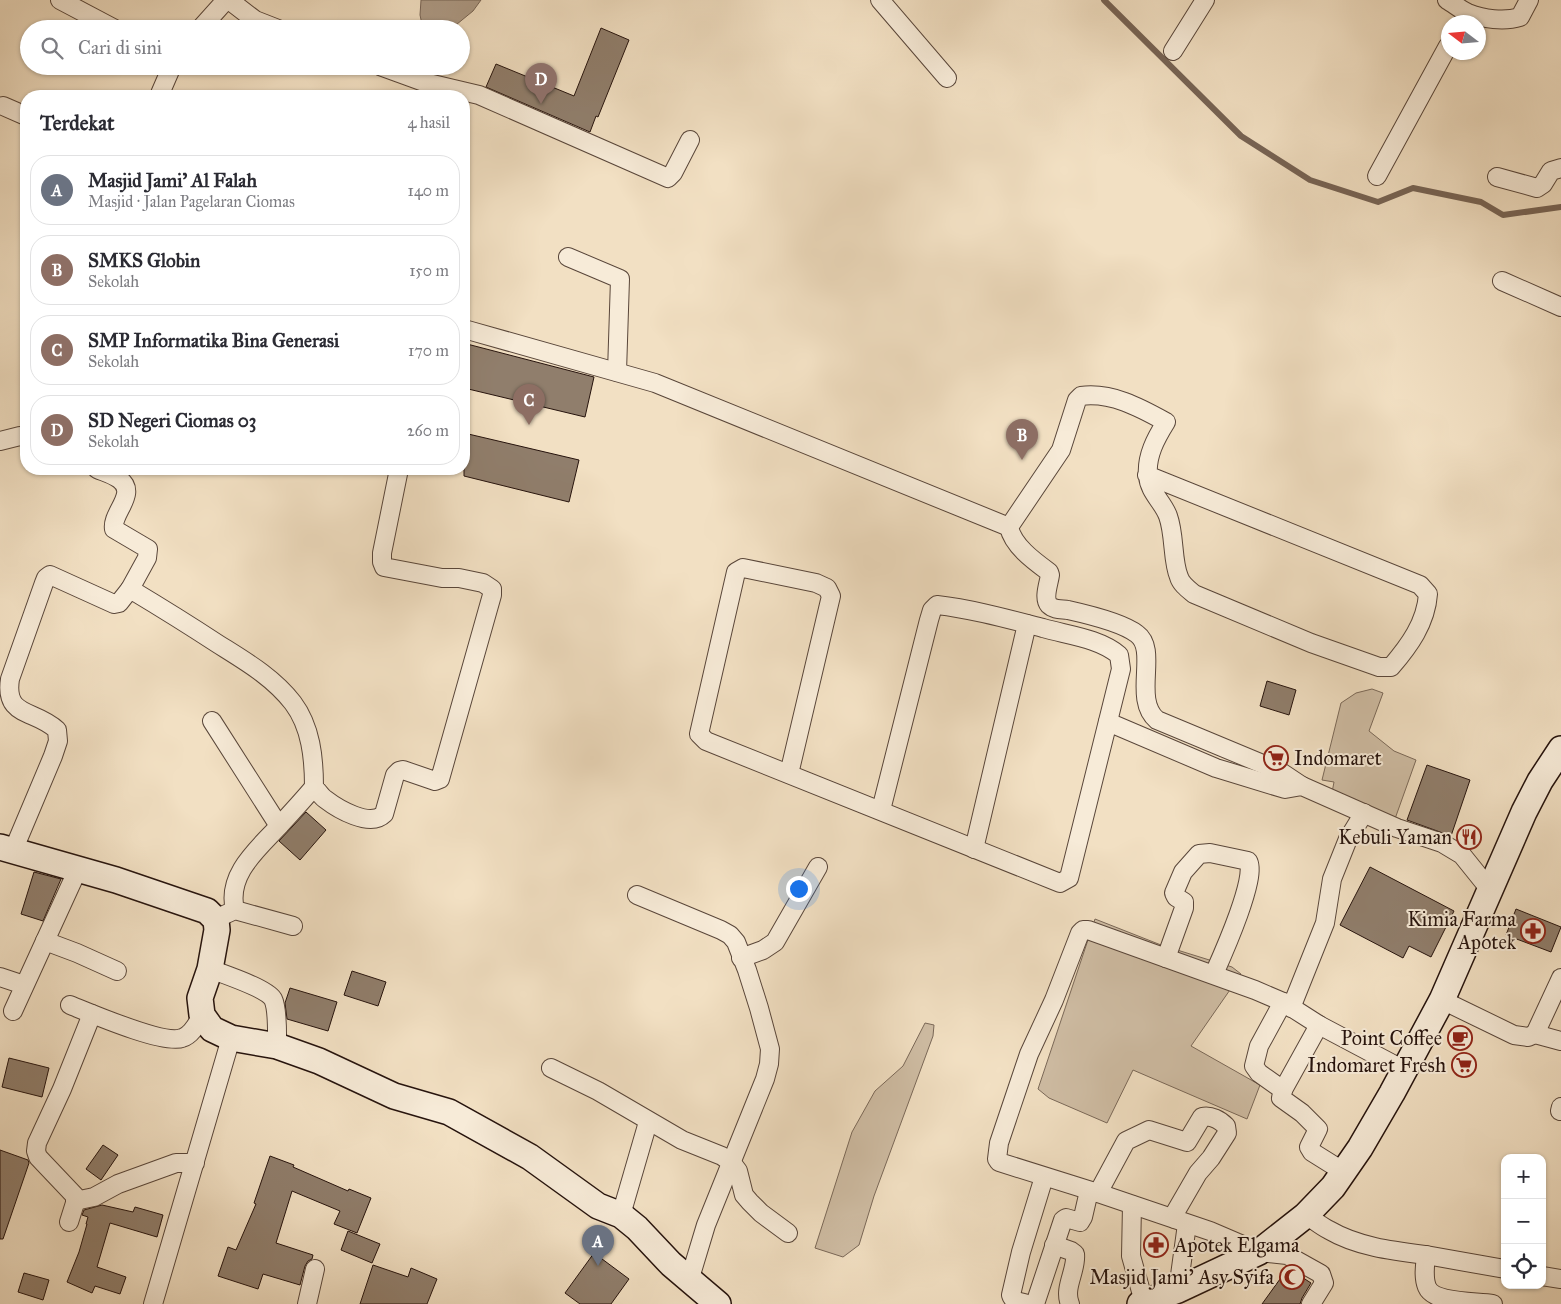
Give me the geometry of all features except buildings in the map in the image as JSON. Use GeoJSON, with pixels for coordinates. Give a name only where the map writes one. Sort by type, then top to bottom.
{"type":"FeatureCollection","features":[{"type":"Feature","properties":{"kind":"main road"},"geometry":{"type":"LineString","coordinates":[[1142,1303],[1178,1290],[1259,1252],[1306,1215],[1333,1187],[1392,1093],[1442,1000],[1524,812],[1540,781],[1561,749]]}},
{"type":"Feature","properties":{"kind":"main road"},"geometry":{"type":"LineString","coordinates":[[6,849],[78,869],[207,911],[226,915],[217,930],[210,969],[200,998],[202,1015],[212,1029],[231,1038],[278,1046],[319,1061],[394,1096],[449,1112],[530,1157],[598,1206],[621,1215],[637,1228],[671,1264],[690,1278],[718,1304]]}},
{"type":"Feature","properties":{"kind":"street"},"geometry":{"type":"LineString","coordinates":[[60,0],[98,20]]}},
{"type":"Feature","properties":{"kind":"street"},"geometry":{"type":"LineString","coordinates":[[209,20],[228,0],[255,20]]}},
{"type":"Feature","properties":{"kind":"street"},"geometry":{"type":"LineString","coordinates":[[880,0],[947,78]]}},
{"type":"Feature","properties":{"kind":"street"},"geometry":{"type":"LineString","coordinates":[[1173,51],[1205,0]]}},
{"type":"Feature","properties":{"kind":"street"},"geometry":{"type":"LineString","coordinates":[[1447,0],[1461,15]]}},
{"type":"Feature","properties":{"kind":"street"},"geometry":{"type":"LineString","coordinates":[[1486,19],[1513,19],[1520,17],[1529,0]]}},
{"type":"Feature","properties":{"kind":"street"},"geometry":{"type":"LineString","coordinates":[[1377,176],[1441,59]]}},
{"type":"Feature","properties":{"kind":"street"},"geometry":{"type":"LineString","coordinates":[[162,90],[168,75]]}},
{"type":"Feature","properties":{"kind":"street"},"geometry":{"type":"LineString","coordinates":[[405,75],[424,82],[458,90]]}},
{"type":"Feature","properties":{"kind":"street"},"geometry":{"type":"LineString","coordinates":[[470,93],[479,95],[668,178],[673,173],[690,140]]}},
{"type":"Feature","properties":{"kind":"street"},"geometry":{"type":"LineString","coordinates":[[3,106],[20,113]]}},
{"type":"Feature","properties":{"kind":"street"},"geometry":{"type":"LineString","coordinates":[[1497,178],[1537,188],[1543,184],[1551,171],[1561,168]]}},
{"type":"Feature","properties":{"kind":"street"},"geometry":{"type":"LineString","coordinates":[[568,256],[620,279],[617,372]]}},
{"type":"Feature","properties":{"kind":"street"},"geometry":{"type":"LineString","coordinates":[[1502,281],[1561,307]]}},
{"type":"Feature","properties":{"kind":"street"},"geometry":{"type":"LineString","coordinates":[[470,331],[655,383],[1009,527],[1012,536],[1021,547],[1049,572],[1047,600],[1050,606],[1123,626],[1143,640],[1146,662],[1146,700],[1150,714],[1157,720],[1281,772],[1302,786],[1397,828],[1442,843],[1462,855],[1491,890]]}},
{"type":"Feature","properties":{"kind":"street"},"geometry":{"type":"LineString","coordinates":[[1009,527],[1062,450],[1077,400],[1081,396],[1102,395],[1120,400],[1151,413],[1166,422],[1155,441],[1149,457],[1148,475],[1151,489],[1163,504],[1168,517],[1173,536],[1178,577],[1194,594],[1311,643],[1379,667],[1391,667],[1410,644],[1427,607],[1428,594],[1420,585],[1148,475]]}},
{"type":"Feature","properties":{"kind":"street"},"geometry":{"type":"LineString","coordinates":[[0,441],[20,436]]}},
{"type":"Feature","properties":{"kind":"street"},"geometry":{"type":"LineString","coordinates":[[6,849],[53,756],[58,741],[57,730],[50,724],[19,709],[11,702],[8,693],[10,679],[46,578],[50,575],[54,576],[114,604],[120,603],[147,558],[148,549],[114,529],[114,522],[125,499],[125,489],[123,483],[112,475]]}},
{"type":"Feature","properties":{"kind":"street"},"geometry":{"type":"LineString","coordinates":[[130,589],[254,666],[280,688],[294,704],[308,731],[314,764],[314,787],[324,799],[348,812],[362,818],[375,820],[384,814],[395,775],[399,771],[403,770],[435,781],[440,779],[492,596],[492,589],[483,584],[459,578],[442,578],[384,567],[382,553],[398,475]]}},
{"type":"Feature","properties":{"kind":"street"},"geometry":{"type":"LineString","coordinates":[[789,774],[831,596],[827,588],[816,583],[743,568],[736,572],[700,734],[706,741],[1060,883],[1069,878],[1121,669],[1118,655],[1111,648],[1084,639],[1027,624],[937,605],[932,610],[881,810]]}},
{"type":"Feature","properties":{"kind":"street"},"geometry":{"type":"LineString","coordinates":[[974,849],[1027,624]]}},
{"type":"Feature","properties":{"kind":"street"},"geometry":{"type":"LineString","coordinates":[[212,721],[279,826]]}},
{"type":"Feature","properties":{"kind":"street"},"geometry":{"type":"LineString","coordinates":[[1108,722],[1216,768],[1285,789],[1302,786]]}},
{"type":"Feature","properties":{"kind":"street"},"geometry":{"type":"LineString","coordinates":[[293,926],[226,915],[233,901],[237,878],[249,859],[314,787]]}},
{"type":"Feature","properties":{"kind":"street"},"geometry":{"type":"LineString","coordinates":[[1283,1090],[1259,1073],[1254,1066],[1260,1046],[1287,1005],[1325,923],[1332,879],[1348,839],[1364,813]]}},
{"type":"Feature","properties":{"kind":"street"},"geometry":{"type":"LineString","coordinates":[[1166,958],[1185,904],[1174,893],[1183,872],[1202,853],[1248,860],[1250,871],[1243,902],[1214,974]]}},
{"type":"Feature","properties":{"kind":"street"},"geometry":{"type":"LineString","coordinates":[[742,958],[763,950],[775,942],[818,867]]}},
{"type":"Feature","properties":{"kind":"street"},"geometry":{"type":"LineString","coordinates":[[13,1011],[78,869]]}},
{"type":"Feature","properties":{"kind":"street"},"geometry":{"type":"LineString","coordinates":[[637,895],[730,935],[736,942],[742,958],[759,1008],[770,1049],[770,1064],[765,1079],[706,1225],[690,1278]]}},
{"type":"Feature","properties":{"kind":"street"},"geometry":{"type":"LineString","coordinates":[[1311,1304],[1324,1282],[1321,1274],[1287,1255],[1259,1252],[1132,1205],[1006,1166],[999,1162],[997,1158],[999,1143],[1029,1054],[1054,1000],[1080,933],[1088,930],[1214,974],[1287,1005],[1319,1025],[1404,1070]]}},
{"type":"Feature","properties":{"kind":"street"},"geometry":{"type":"LineString","coordinates":[[45,942],[77,953],[117,971]]}},
{"type":"Feature","properties":{"kind":"street"},"geometry":{"type":"LineString","coordinates":[[210,969],[249,984],[267,993],[273,999],[278,1046]]}},
{"type":"Feature","properties":{"kind":"street"},"geometry":{"type":"LineString","coordinates":[[0,977],[24,985]]}},
{"type":"Feature","properties":{"kind":"street"},"geometry":{"type":"LineString","coordinates":[[1535,1034],[1561,978]]}},
{"type":"Feature","properties":{"kind":"street"},"geometry":{"type":"LineString","coordinates":[[1442,1000],[1514,1035],[1528,1037],[1535,1034],[1561,1041]]}},
{"type":"Feature","properties":{"kind":"street"},"geometry":{"type":"LineString","coordinates":[[70,1005],[164,1038],[176,1040],[184,1038],[192,1032],[202,1015]]}},
{"type":"Feature","properties":{"kind":"street"},"geometry":{"type":"LineString","coordinates":[[69,1222],[75,1196],[38,1156],[36,1151],[39,1137],[62,1089],[92,1014]]}},
{"type":"Feature","properties":{"kind":"street"},"geometry":{"type":"LineString","coordinates":[[1319,1025],[1283,1090],[1281,1098],[1302,1113],[1318,1129],[1309,1147],[1312,1152],[1344,1172]]}},
{"type":"Feature","properties":{"kind":"street"},"geometry":{"type":"LineString","coordinates":[[153,1304],[231,1038]]}},
{"type":"Feature","properties":{"kind":"street"},"geometry":{"type":"LineString","coordinates":[[551,1068],[598,1091],[648,1122],[682,1140],[722,1156],[732,1163],[738,1172],[744,1195],[750,1202],[761,1213],[788,1233]]}},
{"type":"Feature","properties":{"kind":"street"},"geometry":{"type":"LineString","coordinates":[[1035,1304],[1062,1220],[1066,1218],[1080,1222],[1083,1219],[1093,1192],[1126,1141],[1149,1130],[1187,1142],[1202,1117],[1208,1116],[1217,1119],[1226,1126],[1227,1134],[1198,1173],[1176,1211],[1181,1222],[1178,1290]]}},
{"type":"Feature","properties":{"kind":"street"},"geometry":{"type":"LineString","coordinates":[[621,1215],[648,1122]]}},
{"type":"Feature","properties":{"kind":"street"},"geometry":{"type":"LineString","coordinates":[[75,1200],[94,1196],[118,1184],[176,1163],[195,1163]]}},
{"type":"Feature","properties":{"kind":"street"},"geometry":{"type":"LineString","coordinates":[[1027,1304],[1015,1301],[1011,1295],[1021,1252],[1044,1177]]}},
{"type":"Feature","properties":{"kind":"street"},"geometry":{"type":"LineString","coordinates":[[1132,1205],[1131,1256],[1142,1303]]}},
{"type":"Feature","properties":{"kind":"street"},"geometry":{"type":"LineString","coordinates":[[1306,1215],[1330,1231],[1384,1249],[1501,1268]]}},
{"type":"Feature","properties":{"kind":"street"},"geometry":{"type":"LineString","coordinates":[[1054,1245],[1075,1254],[1069,1289],[1068,1300],[1070,1304]]}},
{"type":"Feature","properties":{"kind":"street"},"geometry":{"type":"LineString","coordinates":[[1426,1255],[1424,1277],[1427,1289],[1435,1296],[1465,1302],[1493,1304]]}},
{"type":"Feature","properties":{"kind":"street"},"geometry":{"type":"LineString","coordinates":[[307,1304],[314,1269]]}},
{"type":"Feature","properties":{"kind":"street"},"geometry":{"type":"LineString","coordinates":[[1546,1277],[1561,1279]]}},
{"type":"Feature","properties":{"kind":"shaded area"},"geometry":{"type":"Polygon","coordinates":[[[421,0],[481,0],[473,11],[462,20],[421,20],[421,0]]]}},
{"type":"Feature","properties":{"kind":"shaded area"},"geometry":{"type":"Polygon","coordinates":[[[1372,689],[1383,693],[1369,731],[1394,751],[1416,760],[1391,830],[1330,803],[1334,782],[1322,780],[1341,703],[1356,693],[1372,689]]]}},
{"type":"Feature","properties":{"kind":"shaded area"},"geometry":{"type":"Polygon","coordinates":[[[1095,919],[1161,945],[1232,967],[1241,974],[1191,1046],[1260,1085],[1247,1119],[1133,1070],[1107,1123],[1049,1098],[1038,1089],[1095,919]]]}},
{"type":"Feature","properties":{"kind":"shaded area"},"geometry":{"type":"Polygon","coordinates":[[[925,1023],[934,1025],[933,1036],[874,1196],[859,1245],[843,1257],[815,1248],[852,1132],[875,1091],[903,1066],[925,1023]]]}},
{"type":"Feature","properties":{"kind":"waterway"},"geometry":{"type":"LineString","coordinates":[[1104,0],[1241,136],[1310,180],[1378,202],[1413,188],[1481,202],[1503,215],[1561,207]]}},
{"type":"Feature","properties":{"kind":"place","name":"SD Negeri Ciomas 03"},"geometry":{"type":"Point","coordinates":[541,104]}},
{"type":"Feature","properties":{"kind":"place","name":"SMP Informatika Bina Generasi"},"geometry":{"type":"Point","coordinates":[529,425]}},
{"type":"Feature","properties":{"kind":"place","name":"SMKS Globin"},"geometry":{"type":"Point","coordinates":[1022,460]}},
{"type":"Feature","properties":{"kind":"place","name":"Indomaret"},"geometry":{"type":"Point","coordinates":[1276,758]}},
{"type":"Feature","properties":{"kind":"place","name":"Kebuli Yaman"},"geometry":{"type":"Point","coordinates":[1469,837]}},
{"type":"Feature","properties":{"kind":"place","name":"Kimia Farma Apotek"},"geometry":{"type":"Point","coordinates":[1533,931]}},
{"type":"Feature","properties":{"kind":"place","name":"Point Coffee"},"geometry":{"type":"Point","coordinates":[1460,1038]}},
{"type":"Feature","properties":{"kind":"place","name":"Indomaret Fresh"},"geometry":{"type":"Point","coordinates":[1464,1065]}},
{"type":"Feature","properties":{"kind":"place","name":"Apotek Elgama"},"geometry":{"type":"Point","coordinates":[1156,1245]}},
{"type":"Feature","properties":{"kind":"place","name":"Masjid Jami' Al Falah"},"geometry":{"type":"Point","coordinates":[598,1266]}},
{"type":"Feature","properties":{"kind":"place","name":"Masjid Jami' Asy Syifa"},"geometry":{"type":"Point","coordinates":[1292,1277]}}]}
